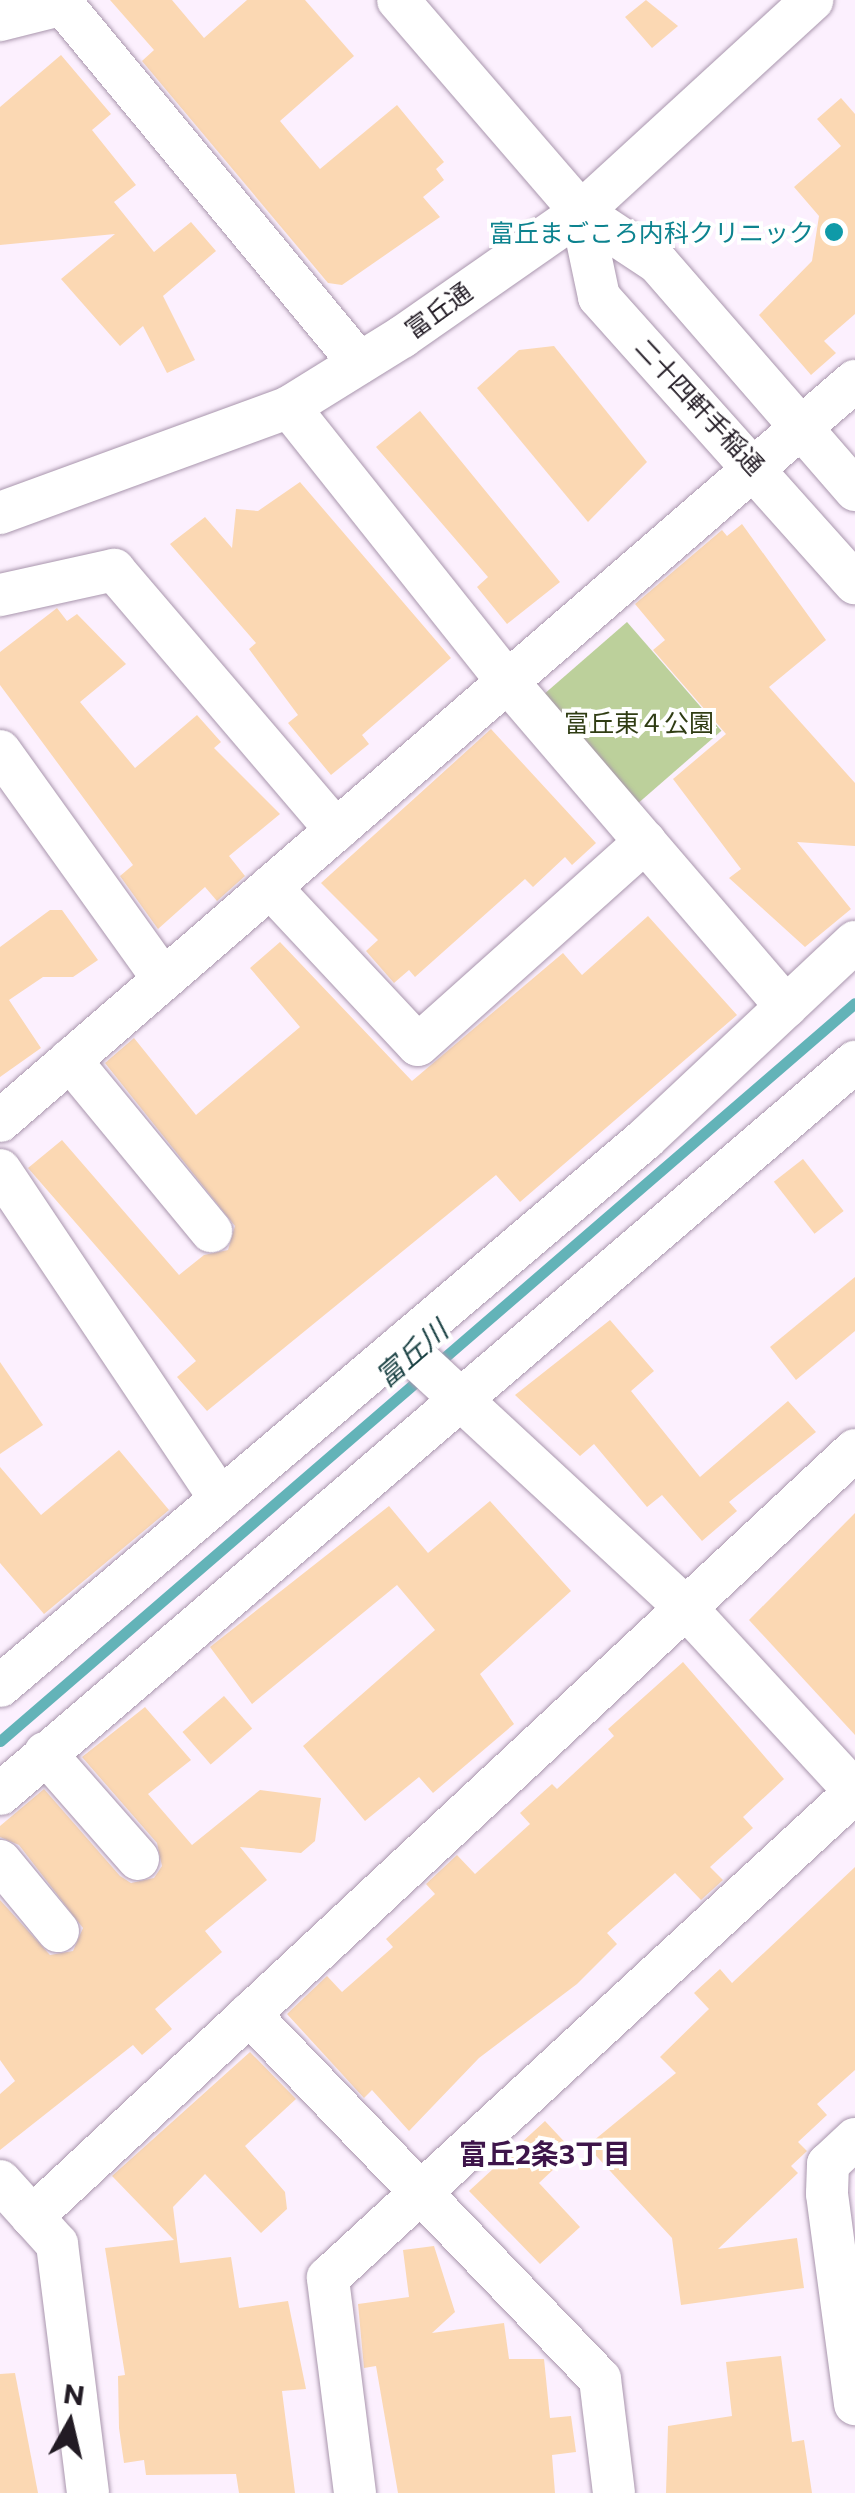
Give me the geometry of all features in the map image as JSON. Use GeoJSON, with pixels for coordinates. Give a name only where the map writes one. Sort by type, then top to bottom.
{"type":"FeatureCollection","features":[{"type":"Feature","properties":{"kind":"street","name":"二十四軒手稲通"},"geometry":{"type":"LineString","coordinates":[[398,0],[581,212],[658,263],[855,490]]}},
{"type":"Feature","properties":{"kind":"street"},"geometry":{"type":"LineString","coordinates":[[0,20],[59,2],[360,364]]}},
{"type":"Feature","properties":{"kind":"street","name":"富丘通"},"geometry":{"type":"LineString","coordinates":[[0,514],[290,407],[360,364],[581,212],[784,8]]}},
{"type":"Feature","properties":{"kind":"street","name":"二十四軒手稲通"},"geometry":{"type":"LineString","coordinates":[[581,212],[599,297],[756,466],[855,583]]}},
{"type":"Feature","properties":{"kind":"street"},"geometry":{"type":"LineString","coordinates":[[0,1121],[855,382]]}},
{"type":"Feature","properties":{"kind":"street"},"geometry":{"type":"LineString","coordinates":[[290,407],[508,681],[786,1006]]}},
{"type":"Feature","properties":{"kind":"street"},"geometry":{"type":"LineString","coordinates":[[0,595],[114,570],[336,830]]}},
{"type":"Feature","properties":{"kind":"street"},"geometry":{"type":"LineString","coordinates":[[0,751],[163,979]]}},
{"type":"Feature","properties":{"kind":"street"},"geometry":{"type":"LineString","coordinates":[[270,887],[418,1045],[645,842]]}},
{"type":"Feature","properties":{"kind":"street"},"geometry":{"type":"LineString","coordinates":[[0,1686],[220,1499],[408,1351],[645,1139],[855,942]]}},
{"type":"Feature","properties":{"kind":"street"},"geometry":{"type":"LineString","coordinates":[[70,1060],[210,1231]]}},
{"type":"Feature","properties":{"kind":"street"},"geometry":{"type":"LineString","coordinates":[[1,1791],[450,1395],[855,1062]]}},
{"type":"Feature","properties":{"kind":"street"},"geometry":{"type":"LineString","coordinates":[[0,1170],[220,1499]]}},
{"type":"Feature","properties":{"kind":"street"},"geometry":{"type":"LineString","coordinates":[[356,2493],[328,2278],[855,1791],[685,1607],[450,1395],[408,1351]]}},
{"type":"Feature","properties":{"kind":"street"},"geometry":{"type":"LineString","coordinates":[[32,2217],[855,1450]]}},
{"type":"Feature","properties":{"kind":"street"},"geometry":{"type":"LineString","coordinates":[[46,1752],[138,1859]]}},
{"type":"Feature","properties":{"kind":"street"},"geometry":{"type":"LineString","coordinates":[[0,1861],[58,1931]]}},
{"type":"Feature","properties":{"kind":"street"},"geometry":{"type":"LineString","coordinates":[[249,2014],[600,2380],[614,2493]]}},
{"type":"Feature","properties":{"kind":"street"},"geometry":{"type":"LineString","coordinates":[[855,2139],[828,2164],[827,2194],[855,2404]]}},
{"type":"Feature","properties":{"kind":"street"},"geometry":{"type":"LineString","coordinates":[[0,2181],[57,2244],[88,2493]]}},
{"type":"Feature","properties":{"kind":"green space","name":"富丘東４公園"},"geometry":{"type":"Polygon","coordinates":[[[627,622],[721,731],[637,804],[542,695],[627,622]]]}},
{"type":"Feature","properties":{"kind":"building"},"geometry":{"type":"Polygon","coordinates":[[[110,0],[172,0],[204,38],[247,0],[305,0],[354,56],[280,121],[320,169],[397,105],[444,162],[436,169],[444,180],[423,197],[440,217],[342,285],[328,283],[142,61],[154,50],[110,0]]]}},
{"type":"Feature","properties":{"kind":"building"},"geometry":{"type":"Polygon","coordinates":[[[646,0],[678,26],[652,48],[625,17],[646,0]]]}},
{"type":"Feature","properties":{"kind":"building"},"geometry":{"type":"Polygon","coordinates":[[[61,55],[111,114],[92,130],[136,185],[114,202],[154,252],[191,222],[216,251],[163,296],[195,360],[167,373],[143,326],[120,346],[61,279],[115,234],[0,245],[0,107],[61,55]]]}},
{"type":"Feature","properties":{"kind":"building","name":"富丘まごころ内科クリニック"},"geometry":{"type":"Polygon","coordinates":[[[841,98],[855,114],[855,314],[824,341],[836,353],[811,375],[759,315],[812,261],[819,216],[794,187],[841,146],[817,119],[841,98]]]}},
{"type":"Feature","properties":{"kind":"building"},"geometry":{"type":"Polygon","coordinates":[[[554,346],[647,462],[588,522],[477,388],[519,350],[554,346]]]}},
{"type":"Feature","properties":{"kind":"building"},"geometry":{"type":"Polygon","coordinates":[[[420,411],[560,582],[507,624],[477,587],[488,577],[376,447],[420,411]]]}},
{"type":"Feature","properties":{"kind":"building"},"geometry":{"type":"Polygon","coordinates":[[[300,482],[451,658],[362,735],[369,744],[331,775],[288,723],[298,715],[249,649],[256,643],[170,544],[205,517],[232,548],[236,509],[258,511],[300,482]]]}},
{"type":"Feature","properties":{"kind":"building"},"geometry":{"type":"Polygon","coordinates":[[[742,524],[826,640],[769,687],[855,783],[855,846],[797,842],[851,909],[805,947],[729,878],[741,869],[673,779],[726,734],[653,650],[665,640],[635,604],[722,530],[727,536],[742,524]]]}},
{"type":"Feature","properties":{"kind":"building"},"geometry":{"type":"Polygon","coordinates":[[[57,608],[67,621],[77,614],[126,664],[80,702],[135,768],[197,715],[221,742],[214,748],[280,814],[229,856],[245,876],[217,901],[205,887],[158,929],[120,876],[133,865],[0,685],[0,652],[57,608]]]}},
{"type":"Feature","properties":{"kind":"building"},"geometry":{"type":"Polygon","coordinates":[[[491,729],[596,843],[572,865],[565,857],[533,887],[525,879],[415,977],[409,970],[394,983],[366,951],[378,940],[321,883],[491,729]]]}},
{"type":"Feature","properties":{"kind":"building"},"geometry":{"type":"Polygon","coordinates":[[[50,910],[62,910],[98,960],[73,977],[43,977],[9,1000],[41,1048],[0,1077],[0,947],[50,910]]]}},
{"type":"Feature","properties":{"kind":"building"},"geometry":{"type":"Polygon","coordinates":[[[648,916],[737,1015],[520,1202],[496,1175],[207,1411],[177,1377],[196,1361],[28,1168],[62,1140],[179,1275],[204,1255],[228,1250],[235,1226],[105,1063],[134,1038],[196,1115],[300,1027],[250,968],[280,942],[412,1081],[563,953],[582,975],[648,916]]]}},
{"type":"Feature","properties":{"kind":"building"},"geometry":{"type":"Polygon","coordinates":[[[803,1159],[844,1211],[814,1234],[774,1182],[803,1159]]]}},
{"type":"Feature","properties":{"kind":"building"},"geometry":{"type":"Polygon","coordinates":[[[855,1277],[855,1331],[796,1380],[770,1347],[855,1277]]]}},
{"type":"Feature","properties":{"kind":"building"},"geometry":{"type":"Polygon","coordinates":[[[610,1320],[654,1371],[631,1391],[700,1477],[788,1401],[816,1432],[729,1502],[737,1511],[702,1541],[662,1495],[647,1507],[594,1444],[580,1456],[515,1395],[610,1320]]]}},
{"type":"Feature","properties":{"kind":"building"},"geometry":{"type":"Polygon","coordinates":[[[0,1362],[43,1425],[0,1454],[0,1362]]]}},
{"type":"Feature","properties":{"kind":"building"},"geometry":{"type":"Polygon","coordinates":[[[119,1450],[169,1510],[44,1614],[0,1563],[0,1467],[41,1515],[119,1450]]]}},
{"type":"Feature","properties":{"kind":"building"},"geometry":{"type":"Polygon","coordinates":[[[490,1501],[571,1591],[480,1674],[514,1724],[433,1793],[419,1777],[365,1821],[303,1746],[435,1630],[397,1585],[252,1704],[210,1647],[389,1506],[428,1553],[490,1501]]]}},
{"type":"Feature","properties":{"kind":"building"},"geometry":{"type":"Polygon","coordinates":[[[855,1513],[855,1735],[749,1620],[855,1513]]]}},
{"type":"Feature","properties":{"kind":"building"},"geometry":{"type":"Polygon","coordinates":[[[683,1662],[784,1779],[743,1817],[753,1828],[710,1867],[723,1880],[701,1900],[675,1873],[607,1933],[617,1944],[577,1984],[479,2058],[409,2131],[372,2090],[364,2098],[287,2014],[327,1976],[342,1992],[393,1947],[386,1939],[435,1894],[426,1884],[457,1855],[475,1874],[530,1824],[520,1813],[552,1784],[557,1789],[614,1736],[608,1729],[683,1662]]]}},
{"type":"Feature","properties":{"kind":"building"},"geometry":{"type":"Polygon","coordinates":[[[224,1696],[252,1728],[211,1765],[182,1732],[224,1696]]]}},
{"type":"Feature","properties":{"kind":"building"},"geometry":{"type":"Polygon","coordinates":[[[145,1707],[191,1760],[148,1794],[192,1845],[260,1790],[321,1798],[315,1841],[301,1853],[240,1847],[267,1880],[205,1931],[222,1952],[155,2009],[172,2029],[142,2055],[133,2045],[0,2150],[0,2094],[15,2081],[0,2060],[0,1900],[50,1955],[73,1951],[83,1928],[19,1845],[0,1837],[0,1826],[44,1789],[120,1876],[131,1883],[154,1878],[162,1866],[157,1843],[82,1757],[145,1707]]]}},
{"type":"Feature","properties":{"kind":"building"},"geometry":{"type":"Polygon","coordinates":[[[855,1867],[855,2070],[817,2104],[827,2115],[798,2142],[807,2151],[791,2166],[798,2173],[718,2249],[797,2238],[804,2288],[681,2305],[672,2238],[587,2146],[676,2073],[660,2057],[709,2009],[694,1993],[720,1969],[732,1983],[855,1867]]]}},
{"type":"Feature","properties":{"kind":"building"},"geometry":{"type":"Polygon","coordinates":[[[250,2052],[296,2099],[245,2146],[285,2192],[287,2209],[261,2233],[205,2174],[173,2207],[180,2263],[231,2257],[239,2308],[288,2301],[306,2389],[282,2391],[295,2493],[239,2493],[236,2474],[146,2475],[144,2460],[124,2463],[119,2428],[118,2376],[125,2375],[105,2248],[174,2240],[112,2176],[250,2052]]]}},
{"type":"Feature","properties":{"kind":"building"},"geometry":{"type":"Polygon","coordinates":[[[545,2121],[573,2151],[539,2183],[580,2227],[540,2264],[469,2191],[545,2121]]]}},
{"type":"Feature","properties":{"kind":"building"},"geometry":{"type":"Polygon","coordinates":[[[434,2246],[455,2312],[432,2333],[504,2323],[509,2359],[544,2359],[550,2418],[571,2416],[576,2452],[552,2455],[555,2493],[398,2493],[376,2366],[364,2368],[358,2304],[409,2297],[403,2250],[434,2246]]]}},
{"type":"Feature","properties":{"kind":"building"},"geometry":{"type":"Polygon","coordinates":[[[781,2356],[792,2442],[804,2440],[812,2493],[666,2493],[668,2426],[732,2416],[726,2362],[781,2356]]]}},
{"type":"Feature","properties":{"kind":"building"},"geometry":{"type":"Polygon","coordinates":[[[15,2373],[38,2493],[0,2493],[0,2374],[15,2373]]]}},
{"type":"Feature","properties":{"kind":"waterway","name":"富丘川"},"geometry":{"type":"LineString","coordinates":[[0,1741],[855,1003]]}},
{"type":"Feature","properties":{"kind":"place","name":"富丘まごころ内科クリニック"},"geometry":{"type":"Point","coordinates":[834,232]}},
{"type":"Feature","properties":{"kind":"district","name":"富丘2条3丁目"},"geometry":{"type":"Point","coordinates":[545,2153]}}]}
